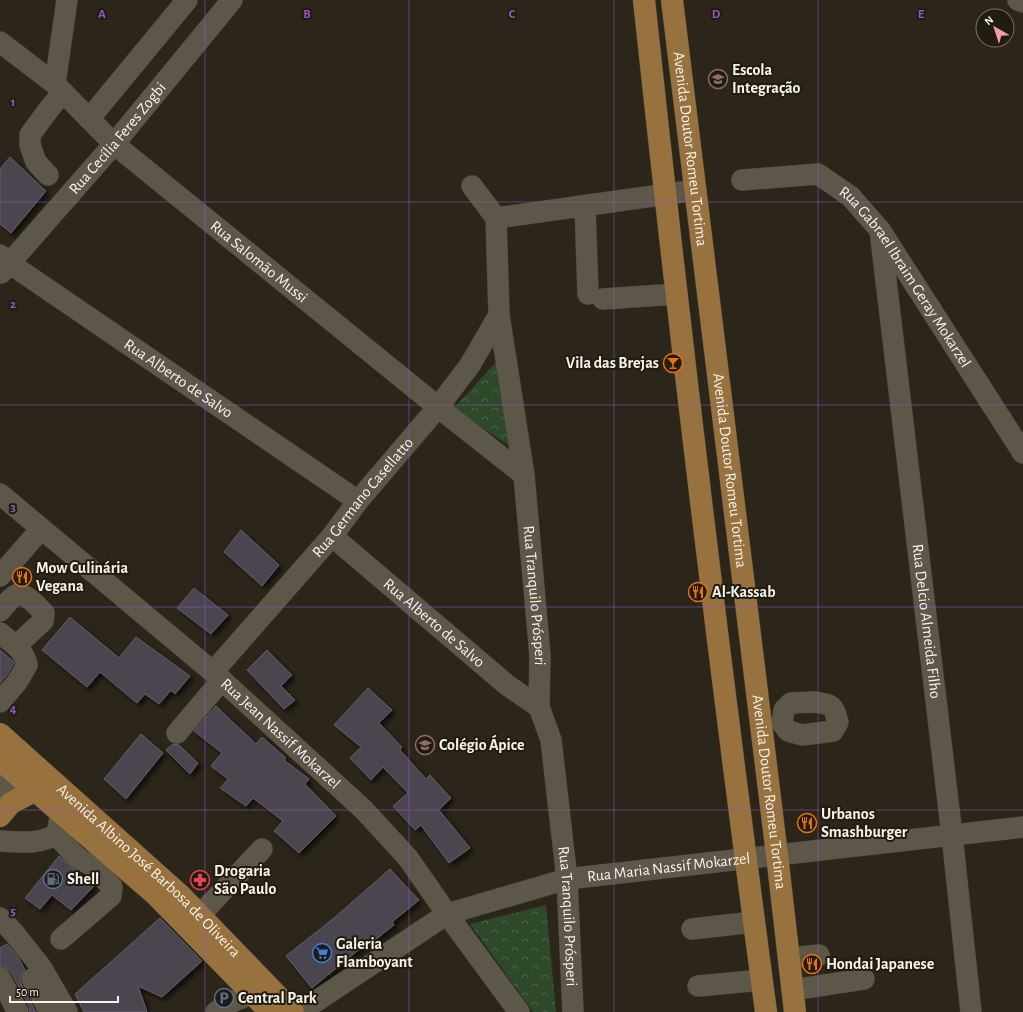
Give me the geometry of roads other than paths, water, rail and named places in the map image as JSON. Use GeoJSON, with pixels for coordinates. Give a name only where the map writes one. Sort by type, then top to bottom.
{"type":"FeatureCollection","features":[{"type":"Feature","properties":{"kind":"main road","name":"Avenida Doutor Romeu Tortima"},"geometry":{"type":"LineString","coordinates":[[644,0],[665,194],[745,859],[766,1012]]}},
{"type":"Feature","properties":{"kind":"main road","name":"Avenida Doutor Romeu Tortima"},"geometry":{"type":"LineString","coordinates":[[672,0],[696,190],[771,725],[777,855],[795,1012]]}},
{"type":"Feature","properties":{"kind":"main road","name":"Avenida Albino José Barbosa de Oliveira"},"geometry":{"type":"LineString","coordinates":[[0,734],[10,760],[36,790],[156,895],[270,1012]]}},
{"type":"Feature","properties":{"kind":"main road","name":"Avenida Albino José Barbosa de Oliveira"},"geometry":{"type":"LineString","coordinates":[[10,760],[180,895],[293,1012]]}},
{"type":"Feature","properties":{"kind":"main road"},"geometry":{"type":"LineString","coordinates":[[0,816],[11,803],[36,790]]}},
{"type":"Feature","properties":{"kind":"street"},"geometry":{"type":"LineString","coordinates":[[48,175],[36,162],[30,145],[30,135],[59,88],[66,0]]}},
{"type":"Feature","properties":{"kind":"street"},"geometry":{"type":"LineString","coordinates":[[89,119],[187,0]]}},
{"type":"Feature","properties":{"kind":"street","name":"Rua Cecília Feres Zogbi"},"geometry":{"type":"LineString","coordinates":[[3,264],[114,144],[232,0]]}},
{"type":"Feature","properties":{"kind":"street"},"geometry":{"type":"LineString","coordinates":[[1018,0],[1023,2]]}},
{"type":"Feature","properties":{"kind":"street","name":"Rua Salomão Mussi"},"geometry":{"type":"LineString","coordinates":[[0,42],[59,88],[114,144],[438,408],[524,475]]}},
{"type":"Feature","properties":{"kind":"street","name":"Rua Gabrael Ibraim Geray Mokarzel"},"geometry":{"type":"LineString","coordinates":[[742,180],[818,174],[850,196],[880,230],[1023,453]]}},
{"type":"Feature","properties":{"kind":"street"},"geometry":{"type":"LineString","coordinates":[[472,186],[496,218],[696,190]]}},
{"type":"Feature","properties":{"kind":"street"},"geometry":{"type":"LineString","coordinates":[[585,206],[595,296],[677,294]]}},
{"type":"Feature","properties":{"kind":"street","name":"Rua Tranquilo Prósperi"},"geometry":{"type":"LineString","coordinates":[[496,218],[499,315],[524,475],[540,656],[539,707],[551,740],[567,878],[573,1012]]}},
{"type":"Feature","properties":{"kind":"street","name":"Rua Delcio Almeida Filho"},"geometry":{"type":"LineString","coordinates":[[880,230],[952,835],[971,1012]]}},
{"type":"Feature","properties":{"kind":"street","name":"Rua Alberto de Salvo"},"geometry":{"type":"LineString","coordinates":[[3,264],[358,501]]}},
{"type":"Feature","properties":{"kind":"street","name":"Rua Germano Casellatto"},"geometry":{"type":"LineString","coordinates":[[177,733],[217,676],[332,536],[358,501],[438,408],[470,365],[499,315]]}},
{"type":"Feature","properties":{"kind":"street","name":"Rua Jean Nassif Mokarzel"},"geometry":{"type":"LineString","coordinates":[[0,494],[217,676],[363,809],[408,858],[519,1012]]}},
{"type":"Feature","properties":{"kind":"street"},"geometry":{"type":"LineString","coordinates":[[0,576],[41,529]]}},
{"type":"Feature","properties":{"kind":"street","name":"Rua Alberto de Salvo"},"geometry":{"type":"LineString","coordinates":[[332,536],[506,685],[539,707]]}},
{"type":"Feature","properties":{"kind":"street"},"geometry":{"type":"LineString","coordinates":[[0,612],[14,596],[21,595],[31,600],[44,613],[43,621],[16,646]]}},
{"type":"Feature","properties":{"kind":"street"},"geometry":{"type":"LineString","coordinates":[[0,633],[21,650],[25,656],[27,665],[17,682],[0,702]]}},
{"type":"Feature","properties":{"kind":"street"},"geometry":{"type":"LineString","coordinates":[[0,804],[10,760]]}},
{"type":"Feature","properties":{"kind":"street"},"geometry":{"type":"LineString","coordinates":[[61,812],[57,834],[64,845],[84,862],[91,864],[115,860]]}},
{"type":"Feature","properties":{"kind":"street","name":"Rua Maria Nassif Mokarzel"},"geometry":{"type":"LineString","coordinates":[[300,1012],[447,914],[567,878],[1023,827]]}},
{"type":"Feature","properties":{"kind":"street"},"geometry":{"type":"LineString","coordinates":[[0,841],[35,842],[48,839],[57,834]]}},
{"type":"Feature","properties":{"kind":"street"},"geometry":{"type":"LineString","coordinates":[[200,915],[262,849]]}},
{"type":"Feature","properties":{"kind":"street"},"geometry":{"type":"LineString","coordinates":[[61,939],[111,896],[112,887],[91,864]]}},
{"type":"Feature","properties":{"kind":"street"},"geometry":{"type":"LineString","coordinates":[[0,918],[14,932],[41,967],[67,1012]]}},
{"type":"Feature","properties":{"kind":"street"},"geometry":{"type":"LineString","coordinates":[[692,929],[754,922]]}},
{"type":"Feature","properties":{"kind":"street"},"geometry":{"type":"LineString","coordinates":[[0,937],[28,971],[50,1012]]}},
{"type":"Feature","properties":{"kind":"street"},"geometry":{"type":"LineString","coordinates":[[788,958],[819,955]]}},
{"type":"Feature","properties":{"kind":"street"},"geometry":{"type":"LineString","coordinates":[[0,978],[18,1012]]}},
{"type":"Feature","properties":{"kind":"street"},"geometry":{"type":"LineString","coordinates":[[792,990],[864,979]]}},
{"type":"Feature","properties":{"kind":"street"},"geometry":{"type":"LineString","coordinates":[[698,986],[762,980]]}},
{"type":"Feature","properties":{"kind":"street"},"geometry":{"type":"LineString","coordinates":[[216,1012],[234,1001],[252,994]]}},
{"type":"Feature","properties":{"kind":"place","name":"Escola Integração"},"geometry":{"type":"Point","coordinates":[718,79]}},
{"type":"Feature","properties":{"kind":"place","name":"Vila das Brejas"},"geometry":{"type":"Point","coordinates":[673,363]}},
{"type":"Feature","properties":{"kind":"place","name":"Mow Culinária Vegana"},"geometry":{"type":"Point","coordinates":[22,577]}},
{"type":"Feature","properties":{"kind":"place","name":"Al-Kassab"},"geometry":{"type":"Point","coordinates":[698,592]}},
{"type":"Feature","properties":{"kind":"place","name":"Colégio Ápice"},"geometry":{"type":"Point","coordinates":[425,745]}},
{"type":"Feature","properties":{"kind":"place","name":"Urbanos Smashburger"},"geometry":{"type":"Point","coordinates":[807,823]}},
{"type":"Feature","properties":{"kind":"place","name":"Shell"},"geometry":{"type":"Point","coordinates":[53,879]}},
{"type":"Feature","properties":{"kind":"place","name":"Drogaria São Paulo"},"geometry":{"type":"Point","coordinates":[200,880]}},
{"type":"Feature","properties":{"kind":"place","name":"Galeria Flamboyant"},"geometry":{"type":"Point","coordinates":[322,953]}},
{"type":"Feature","properties":{"kind":"place","name":"Hondai Japanese"},"geometry":{"type":"Point","coordinates":[812,964]}},
{"type":"Feature","properties":{"kind":"place","name":"Central Park"},"geometry":{"type":"Point","coordinates":[224,998]}}]}
